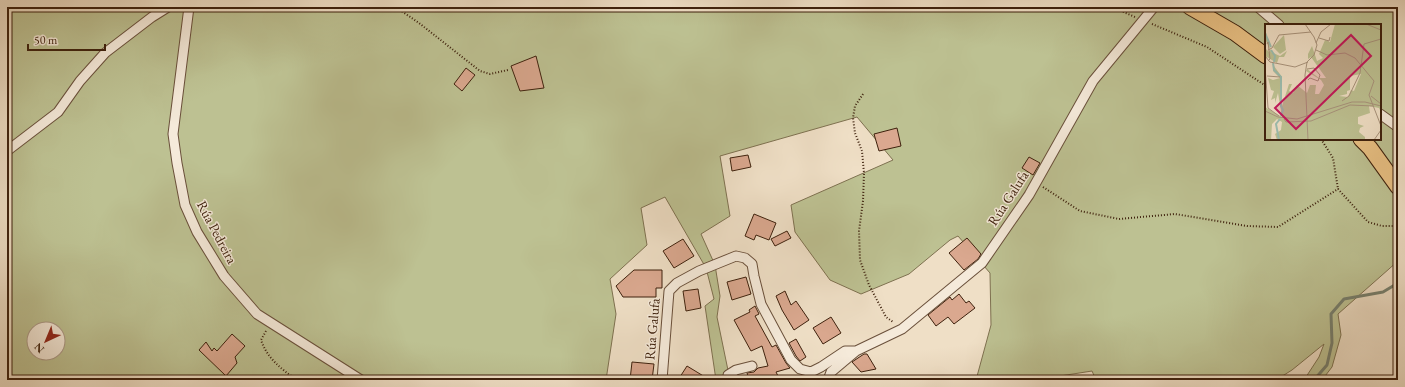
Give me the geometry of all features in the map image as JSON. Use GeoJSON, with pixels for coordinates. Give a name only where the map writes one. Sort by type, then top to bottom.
{"type":"FeatureCollection","features":[{"type":"Feature","properties":{"kind":"highway"},"geometry":{"type":"LineString","coordinates":[[1190,7],[1235,33],[1265,55]]}},
{"type":"Feature","properties":{"kind":"highway"},"geometry":{"type":"LineString","coordinates":[[1365,144],[1398,188]]}},
{"type":"Feature","properties":{"kind":"street"},"geometry":{"type":"LineString","coordinates":[[7,151],[58,112],[80,81],[105,53],[152,17],[168,7]]}},
{"type":"Feature","properties":{"kind":"street","name":"Rúa Pedreira"},"geometry":{"type":"LineString","coordinates":[[189,7],[173,134],[185,205],[197,232],[224,276],[257,314],[360,380]]}},
{"type":"Feature","properties":{"kind":"street","name":"Rúa Galufa"},"geometry":{"type":"LineString","coordinates":[[828,380],[831,372],[856,351],[902,329],[982,263],[1036,183],[1093,81],[1154,7]]}},
{"type":"Feature","properties":{"kind":"street"},"geometry":{"type":"LineString","coordinates":[[1258,7],[1278,24]]}},
{"type":"Feature","properties":{"kind":"street"},"geometry":{"type":"LineString","coordinates":[[1381,115],[1398,127]]}},
{"type":"Feature","properties":{"kind":"street","name":"Rúa Galufa"},"geometry":{"type":"LineString","coordinates":[[662,380],[669,290],[677,283],[699,271],[736,256],[745,258],[752,264],[761,304],[791,360],[800,369],[811,372],[821,368],[845,351],[856,351]]}},
{"type":"Feature","properties":{"kind":"street"},"geometry":{"type":"LineString","coordinates":[[728,380],[728,375],[736,370],[752,366]]}},
{"type":"Feature","properties":{"kind":"path"},"geometry":{"type":"LineString","coordinates":[[398,7],[480,71],[490,74],[508,70]]}},
{"type":"Feature","properties":{"kind":"path"},"geometry":{"type":"LineString","coordinates":[[1112,7],[1207,47],[1265,85]]}},
{"type":"Feature","properties":{"kind":"path"},"geometry":{"type":"LineString","coordinates":[[863,94],[855,106],[853,118],[855,133],[862,151],[864,173],[863,201],[859,231],[860,260],[869,285],[886,317],[902,329]]}},
{"type":"Feature","properties":{"kind":"path"},"geometry":{"type":"LineString","coordinates":[[1322,140],[1333,158],[1338,189],[1368,222],[1382,226],[1398,226]]}},
{"type":"Feature","properties":{"kind":"path"},"geometry":{"type":"LineString","coordinates":[[1036,183],[1080,211],[1119,219],[1175,214],[1247,226],[1278,227],[1338,189]]}},
{"type":"Feature","properties":{"kind":"path"},"geometry":{"type":"LineString","coordinates":[[272,323],[260,340],[264,350],[273,361],[298,380]]}},
{"type":"Feature","properties":{"kind":"green space"},"geometry":{"type":"Polygon","coordinates":[[[7,7],[1398,7],[1398,261],[1338,314],[1341,335],[1332,367],[1322,380],[1304,380],[1319,357],[1324,344],[1292,370],[1276,380],[1096,380],[1092,371],[1060,376],[1051,380],[976,380],[991,325],[990,273],[958,236],[950,240],[909,274],[861,294],[830,280],[795,232],[791,205],[893,160],[857,117],[720,156],[730,216],[701,234],[715,265],[720,296],[717,317],[730,380],[716,380],[705,306],[714,299],[706,268],[665,197],[641,208],[647,245],[610,279],[616,314],[606,380],[7,380],[7,7]]]}},
{"type":"Feature","properties":{"kind":"building"},"geometry":{"type":"Polygon","coordinates":[[[536,56],[544,88],[520,91],[511,66],[536,56]]]}},
{"type":"Feature","properties":{"kind":"building"},"geometry":{"type":"Polygon","coordinates":[[[466,68],[475,75],[462,91],[454,84],[466,68]]]}},
{"type":"Feature","properties":{"kind":"building"},"geometry":{"type":"Polygon","coordinates":[[[897,128],[901,146],[879,151],[874,134],[897,128]]]}},
{"type":"Feature","properties":{"kind":"building"},"geometry":{"type":"Polygon","coordinates":[[[748,155],[751,167],[732,171],[730,158],[748,155]]]}},
{"type":"Feature","properties":{"kind":"building"},"geometry":{"type":"Polygon","coordinates":[[[1029,157],[1040,163],[1033,175],[1022,168],[1029,157]]]}},
{"type":"Feature","properties":{"kind":"building"},"geometry":{"type":"Polygon","coordinates":[[[754,214],[776,223],[769,240],[756,235],[754,240],[745,236],[754,214]]]}},
{"type":"Feature","properties":{"kind":"building"},"geometry":{"type":"Polygon","coordinates":[[[787,231],[791,238],[775,246],[771,239],[787,231]]]}},
{"type":"Feature","properties":{"kind":"building"},"geometry":{"type":"Polygon","coordinates":[[[967,238],[981,254],[978,259],[964,270],[949,253],[967,238]]]}},
{"type":"Feature","properties":{"kind":"building"},"geometry":{"type":"Polygon","coordinates":[[[683,239],[694,256],[674,268],[663,251],[683,239]]]}},
{"type":"Feature","properties":{"kind":"building"},"geometry":{"type":"Polygon","coordinates":[[[634,270],[662,270],[662,288],[656,288],[656,297],[623,297],[616,286],[634,270]]]}},
{"type":"Feature","properties":{"kind":"building"},"geometry":{"type":"Polygon","coordinates":[[[746,277],[751,294],[732,300],[727,282],[746,277]]]}},
{"type":"Feature","properties":{"kind":"building"},"geometry":{"type":"Polygon","coordinates":[[[698,289],[701,308],[686,311],[683,291],[698,289]]]}},
{"type":"Feature","properties":{"kind":"building"},"geometry":{"type":"Polygon","coordinates":[[[785,291],[791,305],[796,301],[809,320],[794,330],[782,310],[776,296],[785,291]]]}},
{"type":"Feature","properties":{"kind":"building"},"geometry":{"type":"Polygon","coordinates":[[[959,294],[966,303],[969,301],[975,308],[954,324],[948,317],[936,326],[928,315],[950,297],[952,300],[959,294]]]}},
{"type":"Feature","properties":{"kind":"building"},"geometry":{"type":"Polygon","coordinates":[[[755,306],[759,314],[755,316],[772,347],[776,345],[790,368],[776,372],[780,380],[749,380],[747,373],[754,372],[758,368],[768,366],[762,346],[751,351],[734,320],[750,312],[749,310],[755,306]]]}},
{"type":"Feature","properties":{"kind":"building"},"geometry":{"type":"Polygon","coordinates":[[[831,317],[841,333],[823,344],[813,328],[831,317]]]}},
{"type":"Feature","properties":{"kind":"building"},"geometry":{"type":"Polygon","coordinates":[[[232,334],[245,346],[235,357],[237,363],[226,376],[199,350],[206,342],[212,351],[214,348],[217,351],[232,334]]]}},
{"type":"Feature","properties":{"kind":"building"},"geometry":{"type":"Polygon","coordinates":[[[796,339],[806,357],[800,361],[789,343],[796,339]]]}},
{"type":"Feature","properties":{"kind":"building"},"geometry":{"type":"Polygon","coordinates":[[[864,354],[867,354],[876,369],[861,372],[852,362],[864,354]]]}},
{"type":"Feature","properties":{"kind":"building"},"geometry":{"type":"Polygon","coordinates":[[[632,362],[654,364],[652,380],[630,380],[632,362]]]}},
{"type":"Feature","properties":{"kind":"building"},"geometry":{"type":"Polygon","coordinates":[[[687,366],[710,380],[678,380],[687,366]]]}},
{"type":"Feature","properties":{"kind":"waterway"},"geometry":{"type":"LineString","coordinates":[[1314,380],[1327,365],[1332,343],[1331,314],[1344,299],[1383,292],[1398,283]]}}]}
